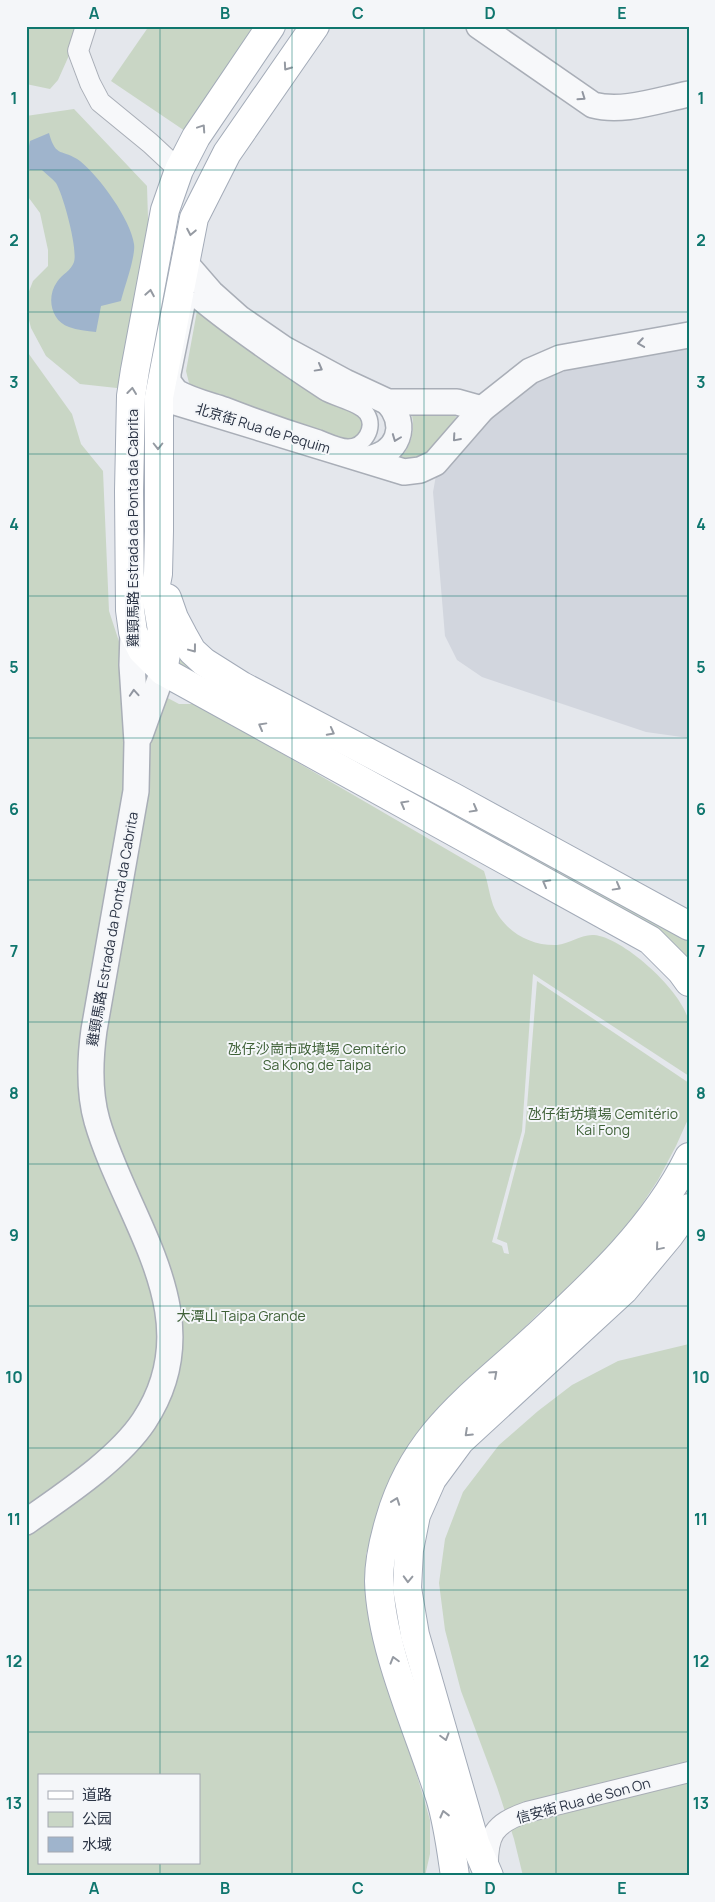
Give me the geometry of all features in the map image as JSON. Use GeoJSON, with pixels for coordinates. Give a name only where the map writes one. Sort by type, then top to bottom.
{"type":"FeatureCollection","features":[{"type":"Feature","properties":{"kind":"main road","name":"雞頸馬路 Estrada da Ponta da Cabrita"},"geometry":{"type":"LineString","coordinates":[[133,632],[130,610],[129,492],[131,396],[165,210],[179,170],[196,137],[271,26]]}},
{"type":"Feature","properties":{"kind":"main road","name":"雞頸馬路 Estrada da Ponta da Cabrita"},"geometry":{"type":"LineString","coordinates":[[163,671],[166,654],[155,589],[158,574],[158,397],[194,218],[227,153],[315,26]]}},
{"type":"Feature","properties":{"kind":"main road"},"geometry":{"type":"LineString","coordinates":[[158,574],[165,588],[174,618],[192,651],[204,662],[242,686],[453,797],[689,926]]}},
{"type":"Feature","properties":{"kind":"main road"},"geometry":{"type":"LineString","coordinates":[[133,632],[142,650],[163,671],[650,940],[689,982]]}},
{"type":"Feature","properties":{"kind":"main road"},"geometry":{"type":"LineString","coordinates":[[454,1871],[442,1806],[395,1663],[382,1609],[379,1580],[381,1555],[393,1508],[403,1480],[420,1452],[444,1422],[536,1337],[619,1256],[654,1213],[689,1157]]}},
{"type":"Feature","properties":{"kind":"main road"},"geometry":{"type":"LineString","coordinates":[[486,1875],[475,1843],[416,1635],[408,1588],[409,1550],[416,1515],[432,1479],[460,1441],[624,1290],[669,1236],[689,1208]]}},
{"type":"Feature","properties":{"kind":"street"},"geometry":{"type":"LineString","coordinates":[[86,26],[78,51],[90,83],[100,102],[150,143],[179,170]]}},
{"type":"Feature","properties":{"kind":"street"},"geometry":{"type":"LineString","coordinates":[[486,28],[593,105],[607,108],[622,108],[689,94]]}},
{"type":"Feature","properties":{"kind":"street"},"geometry":{"type":"LineString","coordinates":[[185,263],[226,308],[276,344],[345,382],[388,402],[457,402],[482,410]]}},
{"type":"Feature","properties":{"kind":"street"},"geometry":{"type":"LineString","coordinates":[[357,453],[359,444],[369,432],[370,419],[363,409],[329,395],[276,361],[219,320],[197,301],[189,302],[172,374],[173,380],[179,388],[357,453],[376,458],[386,453],[398,438],[400,428],[398,419],[388,402]]}},
{"type":"Feature","properties":{"kind":"street","name":"北京街 Rua de Pequim"},"geometry":{"type":"LineString","coordinates":[[158,397],[357,453],[404,472],[420,470],[435,463],[482,410],[530,371],[560,358],[689,335]]}},
{"type":"Feature","properties":{"kind":"street","name":"雞頸馬路 Estrada da Ponta da Cabrita"},"geometry":{"type":"LineString","coordinates":[[26,1522],[60,1498],[117,1451],[144,1421],[162,1384],[171,1344],[166,1299],[152,1255],[104,1143],[96,1118],[91,1073],[94,1030],[136,790],[137,742],[132,666],[133,632]]}},
{"type":"Feature","properties":{"kind":"street","name":"雞頸馬路 Estrada da Ponta da Cabrita"},"geometry":{"type":"LineString","coordinates":[[137,742],[163,671]]}},
{"type":"Feature","properties":{"kind":"street","name":"信安街 Rua de Son On"},"geometry":{"type":"LineString","coordinates":[[486,1875],[491,1838],[496,1828],[504,1822],[527,1812],[689,1772]]}},
{"type":"Feature","properties":{"kind":"shaded area"},"geometry":{"type":"Polygon","coordinates":[[[689,343],[689,738],[646,732],[482,677],[457,660],[445,636],[433,492],[437,470],[489,414],[540,380],[597,359],[689,343]]]}},
{"type":"Feature","properties":{"kind":"green space"},"geometry":{"type":"Polygon","coordinates":[[[26,26],[94,26],[71,51],[58,80],[50,89],[26,84],[26,26]]]}},
{"type":"Feature","properties":{"kind":"green space"},"geometry":{"type":"Polygon","coordinates":[[[149,26],[258,26],[185,131],[111,81],[149,26]]]}},
{"type":"Feature","properties":{"kind":"green space"},"geometry":{"type":"Polygon","coordinates":[[[74,109],[147,186],[149,251],[126,389],[80,384],[46,356],[31,328],[26,308],[26,299],[33,281],[48,266],[48,250],[40,213],[26,194],[26,116],[74,109]]]}},
{"type":"Feature","properties":{"kind":"green space"},"geometry":{"type":"Polygon","coordinates":[[[197,311],[257,354],[361,415],[365,427],[356,439],[345,440],[193,387],[189,383],[186,371],[197,311]]]}},
{"type":"Feature","properties":{"kind":"green space","name":"氹仔沙崗市政墳場 Cemitério Sa Kong de Taipa"},"geometry":{"type":"Polygon","coordinates":[[[26,350],[72,414],[81,444],[103,471],[109,611],[129,672],[147,687],[179,704],[197,704],[484,871],[497,914],[518,935],[537,943],[557,945],[584,936],[594,935],[621,945],[651,968],[665,982],[677,997],[689,1023],[689,1076],[533,974],[522,1131],[492,1242],[502,1246],[504,1253],[509,1254],[507,1243],[497,1239],[525,1132],[537,981],[689,1083],[689,1117],[658,1180],[621,1236],[602,1253],[604,1256],[538,1314],[434,1419],[397,1469],[366,1554],[371,1618],[430,1820],[430,1854],[425,1876],[26,1876],[26,350]]]}},
{"type":"Feature","properties":{"kind":"green space"},"geometry":{"type":"Polygon","coordinates":[[[145,391],[151,395],[156,647],[146,639],[142,595],[138,393],[145,391]]]}},
{"type":"Feature","properties":{"kind":"green space"},"geometry":{"type":"Polygon","coordinates":[[[455,413],[454,429],[449,437],[435,450],[411,461],[400,458],[407,449],[411,438],[413,427],[412,415],[455,413]]]}},
{"type":"Feature","properties":{"kind":"green space"},"geometry":{"type":"Polygon","coordinates":[[[180,657],[191,663],[689,941],[689,966],[169,659],[180,657]]]}},
{"type":"Feature","properties":{"kind":"green space"},"geometry":{"type":"Polygon","coordinates":[[[689,1344],[689,1876],[523,1876],[514,1839],[497,1787],[461,1691],[445,1630],[439,1583],[445,1539],[463,1492],[499,1445],[538,1411],[572,1385],[618,1361],[689,1344]]]}},
{"type":"Feature","properties":{"kind":"water"},"geometry":{"type":"Polygon","coordinates":[[[49,133],[57,150],[80,161],[96,177],[121,211],[132,234],[134,249],[132,264],[121,301],[101,306],[96,332],[75,329],[63,324],[58,320],[52,308],[51,301],[54,288],[59,279],[71,268],[75,255],[66,209],[56,183],[42,170],[30,170],[26,164],[26,145],[29,146],[30,141],[49,133]]]}},
{"type":"Feature","properties":{"kind":"park label","name":"氹仔街坊墳場 Cemitério Kai Fong"},"geometry":{"type":"Point","coordinates":[603,1122]}},
{"type":"Feature","properties":{"kind":"park label","name":"大潭山 Taipa Grande"},"geometry":{"type":"Point","coordinates":[241,1315]}}]}
